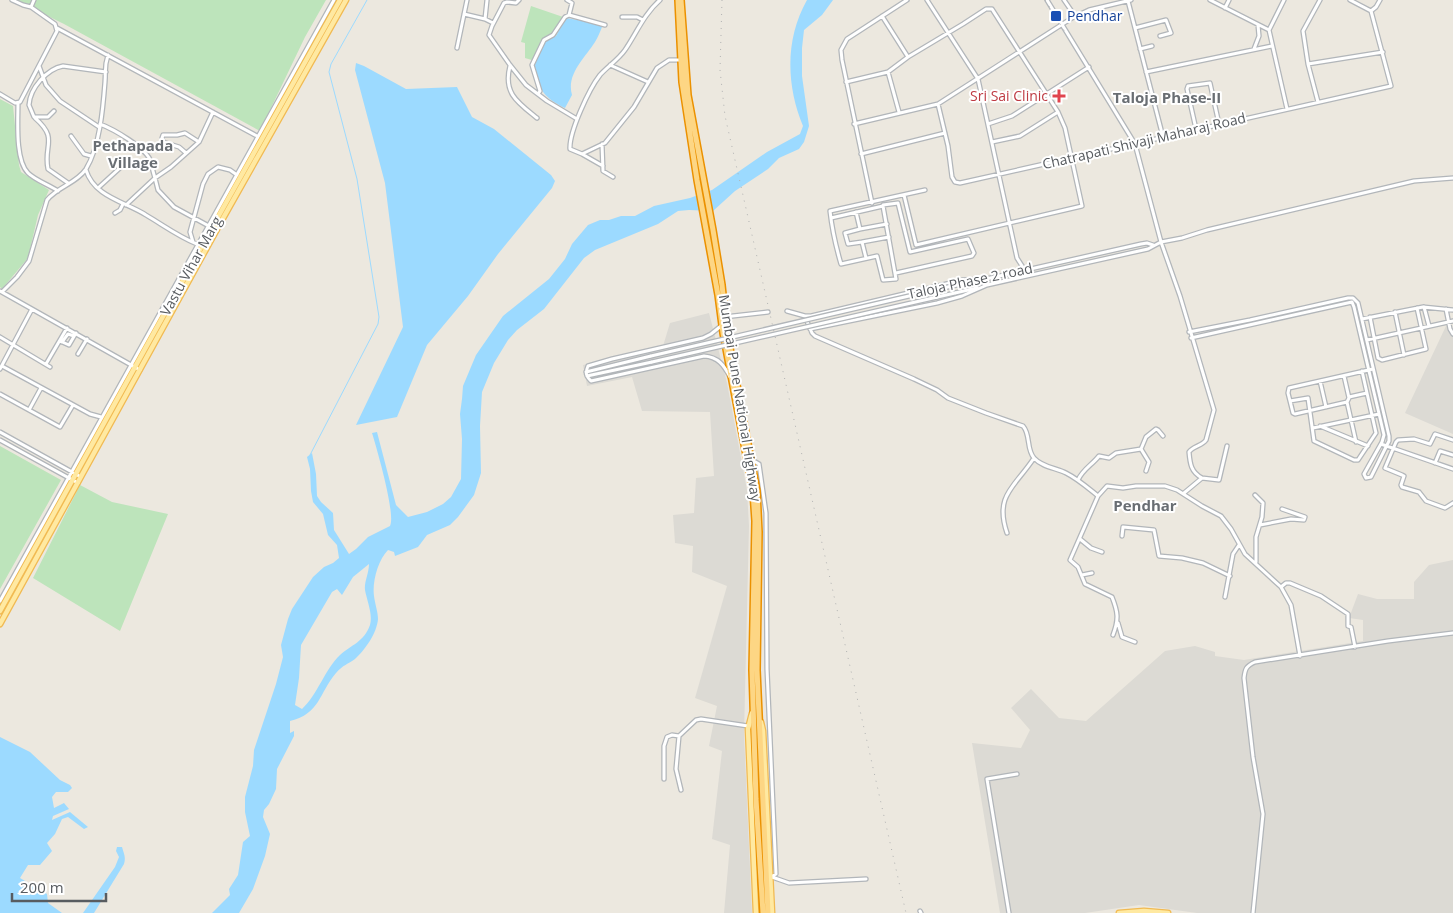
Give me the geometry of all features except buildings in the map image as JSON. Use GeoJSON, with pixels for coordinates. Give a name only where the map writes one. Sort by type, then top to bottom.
{"type":"FeatureCollection","features":[{"type":"Feature","properties":{"kind":"highway"},"geometry":{"type":"LineString","coordinates":[[678,0],[683,60]]}},
{"type":"Feature","properties":{"kind":"highway"},"geometry":{"type":"LineString","coordinates":[[682,0],[683,60]]}},
{"type":"Feature","properties":{"kind":"highway","name":"Mumbai Pune National Highway"},"geometry":{"type":"LineString","coordinates":[[683,60],[713,230],[723,317],[722,326],[751,476],[755,521],[752,650],[756,708]]}},
{"type":"Feature","properties":{"kind":"highway","name":"Mumbai Pune National Highway"},"geometry":{"type":"LineString","coordinates":[[683,60],[682,82],[697,180],[752,460],[758,511],[756,708]]}},
{"type":"Feature","properties":{"kind":"highway"},"geometry":{"type":"LineString","coordinates":[[756,708],[754,724],[763,913]]}},
{"type":"Feature","properties":{"kind":"highway"},"geometry":{"type":"LineString","coordinates":[[754,724],[768,913]]}},
{"type":"Feature","properties":{"kind":"main road","name":"Vastu Vihar Marg"},"geometry":{"type":"LineString","coordinates":[[44,533],[340,0]]}},
{"type":"Feature","properties":{"kind":"main road"},"geometry":{"type":"LineString","coordinates":[[135,367],[346,0]]}},
{"type":"Feature","properties":{"kind":"main road"},"geometry":{"type":"LineString","coordinates":[[0,611],[44,533]]}},
{"type":"Feature","properties":{"kind":"main road"},"geometry":{"type":"LineString","coordinates":[[0,624],[44,533]]}},
{"type":"Feature","properties":{"kind":"main road"},"geometry":{"type":"LineString","coordinates":[[756,708],[763,731],[772,913]]}},
{"type":"Feature","properties":{"kind":"main road"},"geometry":{"type":"LineString","coordinates":[[754,724],[756,913]]}},
{"type":"Feature","properties":{"kind":"main road"},"geometry":{"type":"LineString","coordinates":[[1119,913],[1144,911],[1168,913]]}},
{"type":"Feature","properties":{"kind":"street"},"geometry":{"type":"LineString","coordinates":[[12,0],[31,7],[57,28],[257,136]]}},
{"type":"Feature","properties":{"kind":"street"},"geometry":{"type":"LineString","coordinates":[[31,7],[34,0]]}},
{"type":"Feature","properties":{"kind":"street"},"geometry":{"type":"LineString","coordinates":[[0,432],[76,474],[102,417],[135,367],[195,243],[237,175],[334,0]]}},
{"type":"Feature","properties":{"kind":"street"},"geometry":{"type":"LineString","coordinates":[[458,48],[467,0]]}},
{"type":"Feature","properties":{"kind":"street"},"geometry":{"type":"LineString","coordinates":[[485,19],[487,0]]}},
{"type":"Feature","properties":{"kind":"street"},"geometry":{"type":"LineString","coordinates":[[519,0],[504,3],[493,23],[489,36],[526,85],[577,120]]}},
{"type":"Feature","properties":{"kind":"street"},"geometry":{"type":"LineString","coordinates":[[538,94],[540,90],[532,70],[533,61],[544,40],[553,36],[569,15],[572,3],[567,0]]}},
{"type":"Feature","properties":{"kind":"street"},"geometry":{"type":"LineString","coordinates":[[603,166],[570,148],[577,120],[590,91],[600,76],[623,53],[643,20],[660,0]]}},
{"type":"Feature","properties":{"kind":"street"},"geometry":{"type":"LineString","coordinates":[[872,203],[854,124],[842,60],[842,50],[848,39],[907,0]]}},
{"type":"Feature","properties":{"kind":"street"},"geometry":{"type":"LineString","coordinates":[[927,0],[978,79],[1017,258],[1026,276]]}},
{"type":"Feature","properties":{"kind":"street"},"geometry":{"type":"LineString","coordinates":[[1047,0],[1135,144],[1161,242],[1180,296],[1189,332],[1214,410],[1206,440],[1203,444],[1196,446],[1189,452],[1192,468],[1196,474],[1202,478],[1219,480],[1227,446]]}},
{"type":"Feature","properties":{"kind":"street"},"geometry":{"type":"LineString","coordinates":[[1064,0],[1075,16]]}},
{"type":"Feature","properties":{"kind":"street"},"geometry":{"type":"LineString","coordinates":[[854,124],[938,104],[1075,16],[1089,10],[1129,0],[1163,137]]}},
{"type":"Feature","properties":{"kind":"street"},"geometry":{"type":"LineString","coordinates":[[1210,0],[1269,30]]}},
{"type":"Feature","properties":{"kind":"street"},"geometry":{"type":"LineString","coordinates":[[1225,8],[1229,0]]}},
{"type":"Feature","properties":{"kind":"street"},"geometry":{"type":"LineString","coordinates":[[1284,0],[1269,30],[1286,109]]}},
{"type":"Feature","properties":{"kind":"street"},"geometry":{"type":"LineString","coordinates":[[1318,102],[1308,64],[1303,31],[1320,0]]}},
{"type":"Feature","properties":{"kind":"street"},"geometry":{"type":"LineString","coordinates":[[1350,0],[1371,11],[1380,0]]}},
{"type":"Feature","properties":{"kind":"street"},"geometry":{"type":"LineString","coordinates":[[846,82],[888,72],[908,56],[986,8],[992,9],[1058,112],[1065,128],[1082,206],[916,245],[904,195]]}},
{"type":"Feature","properties":{"kind":"street","name":"Chatrapati Shivaji Maharaj Road"},"geometry":{"type":"LineString","coordinates":[[945,133],[952,176],[955,182],[960,183],[1391,86],[1371,11]]}},
{"type":"Feature","properties":{"kind":"street"},"geometry":{"type":"LineString","coordinates":[[464,14],[493,23]]}},
{"type":"Feature","properties":{"kind":"street"},"geometry":{"type":"LineString","coordinates":[[569,15],[604,24]]}},
{"type":"Feature","properties":{"kind":"street"},"geometry":{"type":"LineString","coordinates":[[882,16],[908,56]]}},
{"type":"Feature","properties":{"kind":"street"},"geometry":{"type":"LineString","coordinates":[[622,17],[637,17],[643,20]]}},
{"type":"Feature","properties":{"kind":"street"},"geometry":{"type":"LineString","coordinates":[[1135,28],[1166,20],[1171,33],[1160,36]]}},
{"type":"Feature","properties":{"kind":"street"},"geometry":{"type":"LineString","coordinates":[[1254,49],[1259,36],[1258,25]]}},
{"type":"Feature","properties":{"kind":"street"},"geometry":{"type":"LineString","coordinates":[[57,28],[56,34],[18,103],[19,147],[23,166],[28,173],[58,191]]}},
{"type":"Feature","properties":{"kind":"street"},"geometry":{"type":"LineString","coordinates":[[1140,49],[1152,46]]}},
{"type":"Feature","properties":{"kind":"street"},"geometry":{"type":"LineString","coordinates":[[1146,72],[1272,46]]}},
{"type":"Feature","properties":{"kind":"street"},"geometry":{"type":"LineString","coordinates":[[1308,64],[1383,52]]}},
{"type":"Feature","properties":{"kind":"street"},"geometry":{"type":"LineString","coordinates":[[75,335],[67,328],[1,292],[17,277],[29,261],[47,200],[52,193],[64,188],[86,170],[100,126],[106,72],[104,66],[108,55]]}},
{"type":"Feature","properties":{"kind":"street"},"geometry":{"type":"LineString","coordinates":[[582,154],[602,144],[634,107],[657,68],[669,60],[683,60]]}},
{"type":"Feature","properties":{"kind":"street"},"geometry":{"type":"LineString","coordinates":[[510,65],[507,77],[511,93],[536,118]]}},
{"type":"Feature","properties":{"kind":"street"},"geometry":{"type":"LineString","coordinates":[[610,65],[648,82]]}},
{"type":"Feature","properties":{"kind":"street"},"geometry":{"type":"LineString","coordinates":[[39,66],[46,85],[60,101],[100,126],[116,132],[137,145],[151,162],[158,190],[162,195],[174,207],[207,225]]}},
{"type":"Feature","properties":{"kind":"street"},"geometry":{"type":"LineString","coordinates":[[68,183],[48,169],[50,138],[44,126],[34,117],[28,105],[29,101],[44,77],[56,68],[63,66],[106,72]]}},
{"type":"Feature","properties":{"kind":"street"},"geometry":{"type":"LineString","coordinates":[[988,124],[1012,116],[1089,67]]}},
{"type":"Feature","properties":{"kind":"street"},"geometry":{"type":"LineString","coordinates":[[888,72],[899,112]]}},
{"type":"Feature","properties":{"kind":"street"},"geometry":{"type":"LineString","coordinates":[[1196,130],[1188,86],[1210,83],[1219,124]]}},
{"type":"Feature","properties":{"kind":"street"},"geometry":{"type":"LineString","coordinates":[[0,94],[18,103]]}},
{"type":"Feature","properties":{"kind":"street"},"geometry":{"type":"LineString","coordinates":[[862,154],[945,133],[938,104]]}},
{"type":"Feature","properties":{"kind":"street"},"geometry":{"type":"LineString","coordinates":[[34,117],[48,117],[54,111]]}},
{"type":"Feature","properties":{"kind":"street"},"geometry":{"type":"LineString","coordinates":[[115,213],[198,142],[213,112]]}},
{"type":"Feature","properties":{"kind":"street"},"geometry":{"type":"LineString","coordinates":[[992,142],[1020,136],[1058,112]]}},
{"type":"Feature","properties":{"kind":"street"},"geometry":{"type":"LineString","coordinates":[[186,153],[179,147],[163,142],[162,138],[164,135],[185,133],[198,142]]}},
{"type":"Feature","properties":{"kind":"street"},"geometry":{"type":"LineString","coordinates":[[71,136],[84,154],[91,156]]}},
{"type":"Feature","properties":{"kind":"street"},"geometry":{"type":"LineString","coordinates":[[602,144],[603,171],[613,177]]}},
{"type":"Feature","properties":{"kind":"street"},"geometry":{"type":"LineString","coordinates":[[98,188],[121,167]]}},
{"type":"Feature","properties":{"kind":"street"},"geometry":{"type":"LineString","coordinates":[[195,243],[190,232],[203,184],[208,174],[218,167],[230,170],[237,175]]}},
{"type":"Feature","properties":{"kind":"street"},"geometry":{"type":"LineString","coordinates":[[86,170],[89,179],[98,188],[124,205],[148,215],[155,222],[195,243]]}},
{"type":"Feature","properties":{"kind":"street","name":"Taloja Phase 2 road"},"geometry":{"type":"LineString","coordinates":[[810,329],[937,303],[987,286],[1026,276],[1148,249],[1161,242],[1414,181],[1453,178]]}},
{"type":"Feature","properties":{"kind":"street"},"geometry":{"type":"LineString","coordinates":[[882,200],[896,273],[896,278],[884,281],[878,256],[840,264],[830,211],[925,190]]}},
{"type":"Feature","properties":{"kind":"street"},"geometry":{"type":"LineString","coordinates":[[830,218],[898,204],[910,252],[969,239],[973,255],[896,273]]}},
{"type":"Feature","properties":{"kind":"street"},"geometry":{"type":"LineString","coordinates":[[856,212],[860,229]]}},
{"type":"Feature","properties":{"kind":"street"},"geometry":{"type":"LineString","coordinates":[[887,224],[845,234],[848,244],[889,237]]}},
{"type":"Feature","properties":{"kind":"street"},"geometry":{"type":"LineString","coordinates":[[957,235],[958,241]]}},
{"type":"Feature","properties":{"kind":"street"},"geometry":{"type":"LineString","coordinates":[[862,242],[866,258]]}},
{"type":"Feature","properties":{"kind":"street"},"geometry":{"type":"LineString","coordinates":[[930,242],[932,247]]}},
{"type":"Feature","properties":{"kind":"street","name":"Taloja Phase 2 road"},"geometry":{"type":"LineString","coordinates":[[787,311],[805,316],[963,280],[986,279],[1141,244],[1154,245]]}},
{"type":"Feature","properties":{"kind":"street"},"geometry":{"type":"LineString","coordinates":[[586,372],[986,279]]}},
{"type":"Feature","properties":{"kind":"street"},"geometry":{"type":"LineString","coordinates":[[586,376],[987,286]]}},
{"type":"Feature","properties":{"kind":"street"},"geometry":{"type":"LineString","coordinates":[[1189,332],[1348,298],[1352,300],[1358,303],[1389,436],[1370,478],[1366,478],[1364,474],[1384,435],[1352,300]]}},
{"type":"Feature","properties":{"kind":"street"},"geometry":{"type":"LineString","coordinates":[[1191,338],[1352,300]]}},
{"type":"Feature","properties":{"kind":"street"},"geometry":{"type":"LineString","coordinates":[[1362,319],[1424,307],[1453,310]]}},
{"type":"Feature","properties":{"kind":"street"},"geometry":{"type":"LineString","coordinates":[[1424,307],[1429,326]]}},
{"type":"Feature","properties":{"kind":"street"},"geometry":{"type":"LineString","coordinates":[[1370,317],[1378,358],[1381,360],[1426,348],[1417,308]]}},
{"type":"Feature","properties":{"kind":"street"},"geometry":{"type":"LineString","coordinates":[[32,309],[1,367],[90,414],[102,417]]}},
{"type":"Feature","properties":{"kind":"street"},"geometry":{"type":"LineString","coordinates":[[1446,309],[1448,322],[1453,334]]}},
{"type":"Feature","properties":{"kind":"street"},"geometry":{"type":"LineString","coordinates":[[723,317],[768,312]]}},
{"type":"Feature","properties":{"kind":"street"},"geometry":{"type":"LineString","coordinates":[[1395,312],[1404,355]]}},
{"type":"Feature","properties":{"kind":"street"},"geometry":{"type":"LineString","coordinates":[[805,316],[812,334],[815,336],[937,390],[941,394],[970,408],[1023,426],[1027,431],[1028,442],[1034,458],[1078,480],[1098,496]]}},
{"type":"Feature","properties":{"kind":"street"},"geometry":{"type":"LineString","coordinates":[[1367,340],[1453,321]]}},
{"type":"Feature","properties":{"kind":"street"},"geometry":{"type":"LineString","coordinates":[[722,326],[703,338],[588,366],[586,376],[591,381],[704,356],[717,360],[724,366],[732,380]]}},
{"type":"Feature","properties":{"kind":"street"},"geometry":{"type":"LineString","coordinates":[[46,364],[67,328]]}},
{"type":"Feature","properties":{"kind":"street"},"geometry":{"type":"LineString","coordinates":[[61,341],[68,334],[87,339],[135,367]]}},
{"type":"Feature","properties":{"kind":"street"},"geometry":{"type":"LineString","coordinates":[[61,341],[69,345],[75,335]]}},
{"type":"Feature","properties":{"kind":"street"},"geometry":{"type":"LineString","coordinates":[[0,337],[50,367]]}},
{"type":"Feature","properties":{"kind":"street"},"geometry":{"type":"LineString","coordinates":[[78,354],[87,339]]}},
{"type":"Feature","properties":{"kind":"street"},"geometry":{"type":"LineString","coordinates":[[1347,402],[1294,413],[1287,391],[1289,388],[1374,369]]}},
{"type":"Feature","properties":{"kind":"street"},"geometry":{"type":"LineString","coordinates":[[1290,401],[1308,398],[1313,439],[1356,461],[1360,458],[1376,433],[1362,371]]}},
{"type":"Feature","properties":{"kind":"street"},"geometry":{"type":"LineString","coordinates":[[1344,376],[1349,397],[1347,402],[1356,442]]}},
{"type":"Feature","properties":{"kind":"street"},"geometry":{"type":"LineString","coordinates":[[1320,381],[1326,407]]}},
{"type":"Feature","properties":{"kind":"street"},"geometry":{"type":"LineString","coordinates":[[29,410],[41,388]]}},
{"type":"Feature","properties":{"kind":"street"},"geometry":{"type":"LineString","coordinates":[[1349,397],[1367,393]]}},
{"type":"Feature","properties":{"kind":"street"},"geometry":{"type":"LineString","coordinates":[[0,394],[60,427],[73,405]]}},
{"type":"Feature","properties":{"kind":"street"},"geometry":{"type":"LineString","coordinates":[[1313,428],[1379,414]]}},
{"type":"Feature","properties":{"kind":"street"},"geometry":{"type":"LineString","coordinates":[[1320,426],[1368,446]]}},
{"type":"Feature","properties":{"kind":"street"},"geometry":{"type":"LineString","coordinates":[[1141,449],[1146,437],[1156,430],[1163,436]]}},
{"type":"Feature","properties":{"kind":"street"},"geometry":{"type":"LineString","coordinates":[[1453,440],[1435,434],[1430,444],[1411,438],[1398,440],[1385,468],[1404,476],[1402,487],[1419,492],[1426,502],[1445,508],[1453,504]]}},
{"type":"Feature","properties":{"kind":"street"},"geometry":{"type":"LineString","coordinates":[[0,440],[73,481]]}},
{"type":"Feature","properties":{"kind":"street"},"geometry":{"type":"LineString","coordinates":[[1381,444],[1453,469]]}},
{"type":"Feature","properties":{"kind":"street"},"geometry":{"type":"LineString","coordinates":[[1078,480],[1084,469],[1095,462],[1099,456],[1108,458],[1116,453],[1141,449]]}},
{"type":"Feature","properties":{"kind":"street"},"geometry":{"type":"LineString","coordinates":[[1141,449],[1149,462],[1146,470]]}},
{"type":"Feature","properties":{"kind":"street"},"geometry":{"type":"LineString","coordinates":[[1435,463],[1440,451],[1453,455]]}},
{"type":"Feature","properties":{"kind":"street"},"geometry":{"type":"LineString","coordinates":[[1007,533],[1002,519],[1007,493],[1034,458]]}},
{"type":"Feature","properties":{"kind":"street"},"geometry":{"type":"LineString","coordinates":[[752,460],[759,464],[766,512],[767,669],[776,874],[771,877]]}},
{"type":"Feature","properties":{"kind":"street"},"geometry":{"type":"LineString","coordinates":[[1368,466],[1374,469]]}},
{"type":"Feature","properties":{"kind":"street"},"geometry":{"type":"LineString","coordinates":[[1184,494],[1202,478]]}},
{"type":"Feature","properties":{"kind":"street"},"geometry":{"type":"LineString","coordinates":[[1135,642],[1122,637],[1117,608],[1112,597],[1088,586],[1078,567],[1070,560],[1098,496],[1107,486],[1123,488],[1166,486],[1222,516],[1245,554],[1281,587],[1291,605],[1300,656]]}},
{"type":"Feature","properties":{"kind":"street"},"geometry":{"type":"LineString","coordinates":[[1255,495],[1263,503],[1256,537],[1256,563]]}},
{"type":"Feature","properties":{"kind":"street"},"geometry":{"type":"LineString","coordinates":[[1260,525],[1291,519],[1304,520],[1305,517],[1302,515],[1282,509]]}},
{"type":"Feature","properties":{"kind":"street"},"geometry":{"type":"LineString","coordinates":[[1122,536],[1123,528],[1154,530],[1159,556],[1182,558],[1203,563],[1230,576]]}},
{"type":"Feature","properties":{"kind":"street"},"geometry":{"type":"LineString","coordinates":[[0,601],[44,533]]}},
{"type":"Feature","properties":{"kind":"street"},"geometry":{"type":"LineString","coordinates":[[1080,539],[1091,548],[1102,552]]}},
{"type":"Feature","properties":{"kind":"street"},"geometry":{"type":"LineString","coordinates":[[1225,598],[1233,554],[1239,545]]}},
{"type":"Feature","properties":{"kind":"street"},"geometry":{"type":"LineString","coordinates":[[1082,575],[1092,573]]}},
{"type":"Feature","properties":{"kind":"street"},"geometry":{"type":"LineString","coordinates":[[1281,587],[1286,583],[1290,583],[1321,596],[1348,614],[1348,626],[1351,627],[1355,647]]}},
{"type":"Feature","properties":{"kind":"street"},"geometry":{"type":"LineString","coordinates":[[1113,635],[1118,622]]}},
{"type":"Feature","properties":{"kind":"street"},"geometry":{"type":"LineString","coordinates":[[1253,913],[1263,814],[1253,757],[1244,670],[1248,665],[1255,662],[1453,633]]}},
{"type":"Feature","properties":{"kind":"street"},"geometry":{"type":"LineString","coordinates":[[681,790],[676,769],[679,736],[696,720],[754,724]]}},
{"type":"Feature","properties":{"kind":"street"},"geometry":{"type":"LineString","coordinates":[[664,779],[665,740],[672,735],[679,736]]}},
{"type":"Feature","properties":{"kind":"street"},"geometry":{"type":"LineString","coordinates":[[1009,913],[987,779],[1017,774]]}},
{"type":"Feature","properties":{"kind":"street"},"geometry":{"type":"LineString","coordinates":[[771,877],[789,883],[866,879]]}},
{"type":"Feature","properties":{"kind":"shaded area"},"geometry":{"type":"Polygon","coordinates":[[[709,313],[727,383],[747,490],[749,526],[744,734],[752,913],[724,913],[730,845],[712,839],[722,751],[709,746],[717,706],[695,698],[727,586],[692,572],[693,546],[675,543],[673,515],[694,513],[696,478],[714,476],[710,412],[642,411],[632,377],[587,386],[583,365],[663,346],[670,323],[709,313]]]}},
{"type":"Feature","properties":{"kind":"shaded area"},"geometry":{"type":"Polygon","coordinates":[[[1446,326],[1453,329],[1453,434],[1405,413],[1446,326]]]}},
{"type":"Feature","properties":{"kind":"shaded area"},"geometry":{"type":"Polygon","coordinates":[[[1453,560],[1453,913],[1197,913],[1139,905],[1085,913],[1000,913],[972,743],[1021,748],[1030,730],[1011,708],[1031,689],[1059,718],[1086,721],[1165,651],[1195,646],[1215,652],[1215,656],[1244,660],[1363,641],[1363,620],[1349,618],[1358,594],[1377,599],[1414,599],[1414,582],[1429,565],[1453,560]]]}},
{"type":"Feature","properties":{"kind":"green space"},"geometry":{"type":"Polygon","coordinates":[[[15,0],[326,0],[305,37],[260,131],[64,24],[15,0]]]}},
{"type":"Feature","properties":{"kind":"green space"},"geometry":{"type":"Polygon","coordinates":[[[531,6],[566,18],[556,36],[544,41],[535,61],[525,58],[525,43],[521,42],[531,6]]]}},
{"type":"Feature","properties":{"kind":"green space"},"geometry":{"type":"Polygon","coordinates":[[[0,99],[13,106],[21,172],[49,190],[38,215],[28,258],[2,289],[0,287],[0,99]]]}},
{"type":"Feature","properties":{"kind":"green space"},"geometry":{"type":"Polygon","coordinates":[[[0,446],[61,480],[0,589],[0,446]]]}},
{"type":"Feature","properties":{"kind":"green space"},"geometry":{"type":"Polygon","coordinates":[[[80,485],[112,502],[168,514],[120,631],[33,578],[80,485]]]}},
{"type":"Feature","properties":{"kind":"water"},"geometry":{"type":"Polygon","coordinates":[[[807,0],[833,0],[822,15],[804,30],[802,76],[809,126],[804,142],[799,149],[779,158],[768,169],[735,191],[713,211],[678,211],[658,224],[595,250],[584,258],[544,309],[517,330],[508,340],[494,363],[482,392],[480,426],[481,473],[474,495],[450,525],[427,535],[418,547],[395,556],[394,552],[388,550],[384,554],[375,578],[374,596],[378,619],[370,641],[355,659],[336,673],[313,708],[300,718],[290,721],[290,733],[294,731],[294,736],[277,769],[276,789],[264,810],[263,817],[270,834],[265,856],[253,889],[239,913],[212,913],[230,895],[229,889],[238,875],[243,842],[250,836],[245,812],[245,797],[253,766],[254,750],[283,657],[281,645],[288,619],[292,609],[313,577],[324,567],[339,558],[337,545],[328,535],[323,514],[313,502],[307,457],[312,453],[316,474],[317,496],[333,513],[334,530],[349,554],[368,537],[390,526],[388,496],[372,433],[377,432],[396,505],[408,517],[427,512],[443,504],[451,497],[461,479],[462,439],[460,414],[463,386],[476,355],[503,316],[549,279],[565,259],[572,244],[588,225],[600,220],[609,220],[621,216],[635,216],[654,206],[690,198],[712,190],[767,152],[800,134],[803,126],[793,95],[790,62],[795,30],[807,0]],[[369,564],[353,577],[342,595],[337,589],[332,592],[301,645],[295,705],[302,709],[313,696],[330,667],[340,655],[361,639],[370,625],[371,616],[365,590],[369,564]]]}},
{"type":"Feature","properties":{"kind":"water"},"geometry":{"type":"Polygon","coordinates":[[[566,18],[600,24],[602,27],[595,42],[574,73],[571,87],[572,95],[565,108],[552,101],[544,93],[533,70],[544,41],[556,36],[566,18]]]}},
{"type":"Feature","properties":{"kind":"water"},"geometry":{"type":"Polygon","coordinates":[[[356,63],[406,89],[457,87],[472,117],[494,129],[551,175],[555,181],[552,188],[498,254],[468,296],[427,345],[397,417],[356,425],[403,327],[385,183],[355,70],[356,63]]]}},
{"type":"Feature","properties":{"kind":"water"},"geometry":{"type":"Polygon","coordinates":[[[0,737],[30,752],[60,780],[72,788],[68,792],[56,792],[52,797],[54,808],[64,803],[69,809],[53,816],[52,820],[70,812],[88,827],[84,829],[68,817],[62,819],[55,834],[47,843],[52,851],[40,865],[28,865],[20,878],[47,894],[48,903],[62,913],[0,913],[0,737]]]}},
{"type":"Feature","properties":{"kind":"water"},"geometry":{"type":"Polygon","coordinates":[[[117,847],[122,847],[125,857],[124,864],[94,913],[83,913],[115,867],[119,857],[116,851],[117,847]]]}},
{"type":"Feature","properties":{"kind":"waterway"},"geometry":{"type":"LineString","coordinates":[[310,455],[378,324],[379,317],[357,179],[329,72],[331,64],[367,0]]}},
{"type":"Feature","properties":{"kind":"railway"},"geometry":{"type":"LineString","coordinates":[[722,0],[720,70],[725,116],[906,913]]}},
{"type":"Feature","properties":{"kind":"railway"},"geometry":{"type":"LineString","coordinates":[[1045,0],[1067,35]]}},
{"type":"Feature","properties":{"kind":"place","name":"Pendhar"},"geometry":{"type":"Point","coordinates":[1056,16]}},
{"type":"Feature","properties":{"kind":"place","name":"Sri Sai Clinic"},"geometry":{"type":"Point","coordinates":[1059,96]}},
{"type":"Feature","properties":{"kind":"district","name":"Taloja Phase-II"},"geometry":{"type":"Point","coordinates":[1167,98]}},
{"type":"Feature","properties":{"kind":"district","name":"Pethapada Village"},"geometry":{"type":"Point","coordinates":[133,154]}},
{"type":"Feature","properties":{"kind":"district","name":"Pendhar"},"geometry":{"type":"Point","coordinates":[1145,506]}}]}
